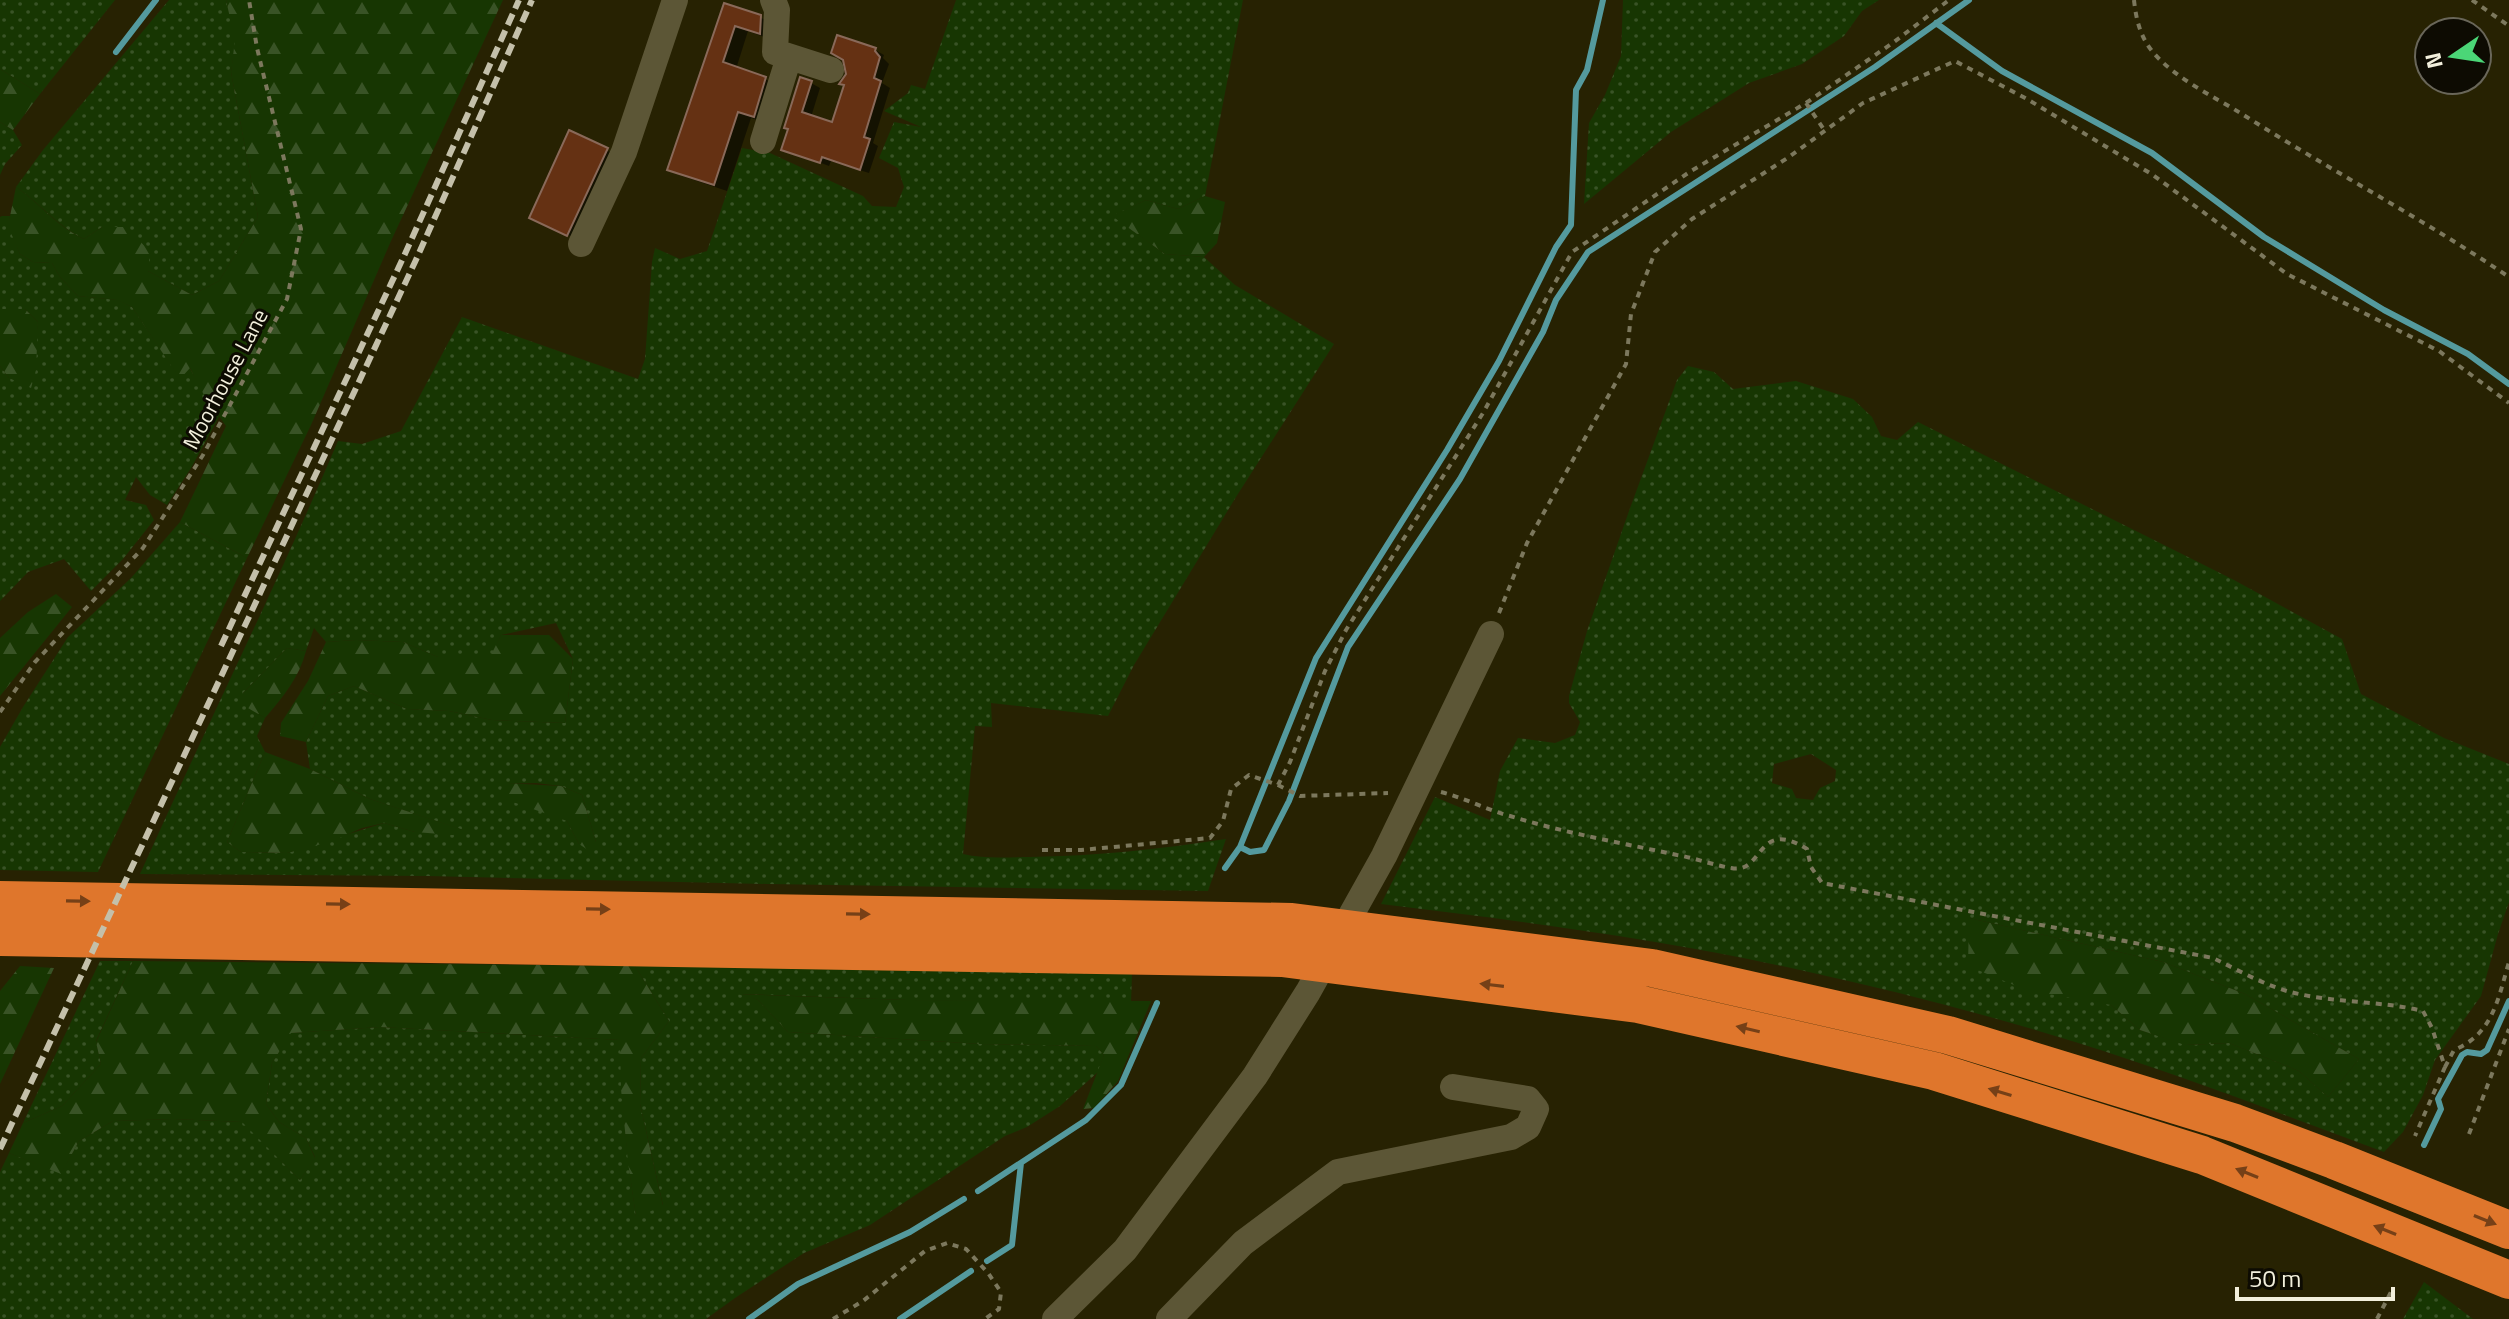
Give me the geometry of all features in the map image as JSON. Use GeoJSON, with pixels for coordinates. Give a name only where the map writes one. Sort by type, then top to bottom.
{"type":"FeatureCollection","features":[{"type":"Feature","properties":{"kind":"highway"},"geometry":{"type":"LineString","coordinates":[[0,900],[1292,922],[1652,968],[1948,1035],[2009,1053],[2235,1123],[2509,1230]]}},
{"type":"Feature","properties":{"kind":"highway"},"geometry":{"type":"LineString","coordinates":[[0,937],[1282,958],[1638,1004],[1934,1071],[2187,1150],[2509,1280]]}},
{"type":"Feature","properties":{"kind":"lane"},"geometry":{"type":"LineString","coordinates":[[581,244],[624,152],[675,0]]}},
{"type":"Feature","properties":{"kind":"lane"},"geometry":{"type":"LineString","coordinates":[[773,0],[777,10],[775,52],[831,70]]}},
{"type":"Feature","properties":{"kind":"lane"},"geometry":{"type":"LineString","coordinates":[[763,141],[789,57]]}},
{"type":"Feature","properties":{"kind":"lane"},"geometry":{"type":"LineString","coordinates":[[1055,1319],[1125,1250],[1255,1076],[1308,992],[1384,856],[1491,634]]}},
{"type":"Feature","properties":{"kind":"lane"},"geometry":{"type":"LineString","coordinates":[[1169,1319],[1243,1243],[1338,1172],[1511,1137],[1528,1127],[1536,1109],[1528,1099],[1453,1087]]}},
{"type":"Feature","properties":{"kind":"path","name":"Moorhouse Lane"},"geometry":{"type":"LineString","coordinates":[[0,712],[35,662],[143,548],[203,455],[287,299],[301,229],[257,48],[249,0]]}},
{"type":"Feature","properties":{"kind":"path"},"geometry":{"type":"LineString","coordinates":[[1278,785],[1325,671],[1346,630],[1483,413],[1572,252],[1691,171],[1806,103],[1949,0]]}},
{"type":"Feature","properties":{"kind":"path"},"geometry":{"type":"LineString","coordinates":[[2134,0],[2139,30],[2153,52],[2179,74],[2322,165],[2482,258],[2509,277]]}},
{"type":"Feature","properties":{"kind":"path"},"geometry":{"type":"LineString","coordinates":[[2472,0],[2509,26]]}},
{"type":"Feature","properties":{"kind":"path"},"geometry":{"type":"LineString","coordinates":[[1491,634],[1527,543],[1626,364],[1631,314],[1655,252],[1692,219],[1789,157],[1863,103],[1955,61],[2027,99],[2153,175],[2287,274],[2439,351],[2509,403]]}},
{"type":"Feature","properties":{"kind":"path"},"geometry":{"type":"LineString","coordinates":[[1806,103],[1825,131]]}},
{"type":"Feature","properties":{"kind":"path"},"geometry":{"type":"LineString","coordinates":[[1042,850],[1081,850],[1210,838],[1223,821],[1231,789],[1249,775],[1300,796],[1399,793]]}},
{"type":"Feature","properties":{"kind":"path"},"geometry":{"type":"LineString","coordinates":[[1428,792],[1443,792],[1508,816],[1707,861],[1734,870],[1750,865],[1764,845],[1778,838],[1794,840],[1807,849],[1811,867],[1822,883],[2213,958],[2296,994],[2423,1011],[2445,1067]]}},
{"type":"Feature","properties":{"kind":"path"},"geometry":{"type":"LineString","coordinates":[[2415,1136],[2454,1050],[2471,1043],[2493,1016],[2509,962]]}},
{"type":"Feature","properties":{"kind":"path"},"geometry":{"type":"LineString","coordinates":[[2469,1134],[2509,1029]]}},
{"type":"Feature","properties":{"kind":"path"},"geometry":{"type":"LineString","coordinates":[[833,1319],[863,1301],[925,1251],[947,1243],[966,1249],[1001,1292],[999,1309],[985,1319]]}},
{"type":"Feature","properties":{"kind":"path"},"geometry":{"type":"LineString","coordinates":[[2377,1319],[2393,1288]]}},
{"type":"Feature","properties":{"kind":"green space"},"geometry":{"type":"Polygon","coordinates":[[[0,0],[115,0],[40,94],[0,69],[0,0]]]}},
{"type":"Feature","properties":{"kind":"green space"},"geometry":{"type":"Polygon","coordinates":[[[169,0],[226,0],[236,40],[231,72],[258,217],[219,281],[192,295],[148,271],[102,227],[84,239],[16,187],[43,150],[169,0]]]}},
{"type":"Feature","properties":{"kind":"green space"},"geometry":{"type":"Polygon","coordinates":[[[226,0],[503,0],[391,241],[311,425],[247,558],[180,522],[226,426],[190,368],[180,379],[132,307],[117,300],[78,296],[52,263],[33,262],[20,254],[8,226],[16,187],[65,228],[84,239],[102,227],[127,227],[150,252],[148,271],[192,295],[219,281],[258,217],[231,72],[235,40],[226,0]]]}},
{"type":"Feature","properties":{"kind":"green space"},"geometry":{"type":"Polygon","coordinates":[[[956,0],[1243,0],[1205,196],[1178,209],[1146,200],[1113,216],[1165,254],[1204,257],[1235,285],[1334,344],[1236,497],[1134,665],[1108,716],[991,703],[992,727],[975,726],[963,854],[979,857],[1079,855],[1226,839],[1208,891],[428,876],[140,874],[338,441],[362,444],[401,431],[462,317],[638,379],[645,359],[655,248],[680,259],[707,251],[742,148],[770,153],[863,196],[872,206],[896,207],[904,187],[898,168],[879,158],[894,122],[921,127],[884,111],[908,93],[911,85],[925,89],[956,0]],[[556,623],[501,635],[491,657],[438,657],[403,642],[326,642],[314,628],[306,651],[287,648],[243,693],[257,713],[265,718],[257,736],[265,752],[227,842],[241,852],[287,853],[384,823],[415,832],[463,830],[370,799],[310,769],[306,742],[328,696],[354,686],[407,709],[449,711],[492,720],[565,723],[573,659],[556,623]],[[503,784],[567,821],[579,844],[596,842],[582,795],[561,786],[503,784]]]}},
{"type":"Feature","properties":{"kind":"green space"},"geometry":{"type":"Polygon","coordinates":[[[1623,0],[1879,0],[1862,11],[1844,36],[1802,64],[1749,83],[1671,132],[1584,204],[1589,123],[1621,56],[1623,0]]]}},
{"type":"Feature","properties":{"kind":"green space"},"geometry":{"type":"Polygon","coordinates":[[[0,69],[40,94],[13,130],[0,122],[0,69]]]}},
{"type":"Feature","properties":{"kind":"green space"},"geometry":{"type":"Polygon","coordinates":[[[0,122],[13,130],[22,145],[5,164],[0,175],[0,122]]]}},
{"type":"Feature","properties":{"kind":"green space"},"geometry":{"type":"Polygon","coordinates":[[[1205,196],[1225,202],[1217,243],[1204,257],[1165,254],[1112,216],[1146,200],[1178,209],[1205,196]]]}},
{"type":"Feature","properties":{"kind":"green space"},"geometry":{"type":"Polygon","coordinates":[[[2,216],[10,216],[9,226],[20,254],[33,262],[52,263],[78,296],[118,300],[132,307],[180,378],[189,367],[219,417],[167,505],[150,495],[136,477],[125,500],[146,505],[154,520],[123,559],[91,591],[64,559],[28,572],[0,601],[0,366],[9,378],[36,340],[38,322],[25,309],[0,309],[2,216]]]}},
{"type":"Feature","properties":{"kind":"green space"},"geometry":{"type":"Polygon","coordinates":[[[0,309],[25,309],[38,322],[36,370],[31,388],[9,378],[0,366],[0,309]]]}},
{"type":"Feature","properties":{"kind":"green space"},"geometry":{"type":"Polygon","coordinates":[[[1688,366],[1714,372],[1733,389],[1796,381],[1853,399],[1872,417],[1881,436],[1897,440],[1918,422],[2234,580],[2342,639],[2361,694],[2444,738],[2509,764],[2509,902],[2481,996],[2435,1060],[2423,1095],[2403,1132],[2384,1152],[2114,1055],[1904,994],[1696,949],[1538,924],[1381,904],[1435,797],[1490,820],[1500,771],[1518,738],[1555,743],[1575,735],[1580,722],[1569,703],[1569,696],[1587,631],[1677,380],[1688,366]],[[1811,754],[1774,764],[1772,783],[1792,789],[1796,798],[1813,800],[1820,788],[1835,781],[1836,770],[1811,754]],[[1969,918],[2111,1005],[2140,1030],[2187,1045],[2229,1043],[2299,1071],[2328,1097],[2359,1059],[2245,994],[2163,962],[1969,918]]]}},
{"type":"Feature","properties":{"kind":"green space"},"geometry":{"type":"Polygon","coordinates":[[[180,522],[247,558],[98,872],[0,870],[0,747],[68,637],[131,578],[180,522]]]}},
{"type":"Feature","properties":{"kind":"green space"},"geometry":{"type":"Polygon","coordinates":[[[56,594],[72,607],[0,696],[0,638],[28,612],[56,594]]]}},
{"type":"Feature","properties":{"kind":"green space"},"geometry":{"type":"Polygon","coordinates":[[[501,635],[549,635],[573,659],[565,723],[492,720],[449,711],[407,709],[354,686],[328,696],[306,742],[280,736],[281,723],[308,681],[326,642],[403,642],[438,657],[490,657],[501,635]]]}},
{"type":"Feature","properties":{"kind":"green space"},"geometry":{"type":"Polygon","coordinates":[[[287,648],[306,651],[295,679],[265,718],[248,708],[243,693],[287,648]]]}},
{"type":"Feature","properties":{"kind":"green space"},"geometry":{"type":"Polygon","coordinates":[[[265,752],[310,769],[370,799],[464,830],[453,835],[415,832],[384,823],[287,853],[241,852],[227,842],[265,752]]]}},
{"type":"Feature","properties":{"kind":"green space"},"geometry":{"type":"Polygon","coordinates":[[[503,783],[561,786],[582,795],[596,842],[591,852],[579,844],[567,821],[499,797],[503,783]]]}},
{"type":"Feature","properties":{"kind":"green space"},"geometry":{"type":"Polygon","coordinates":[[[1969,918],[2163,962],[2245,994],[2359,1059],[2328,1097],[2299,1071],[2229,1043],[2185,1045],[2140,1030],[2111,1005],[2026,990],[1968,966],[1969,918]]]}},
{"type":"Feature","properties":{"kind":"green space"},"geometry":{"type":"Polygon","coordinates":[[[100,961],[133,961],[96,1041],[101,1064],[62,1106],[23,1123],[100,961]]]}},
{"type":"Feature","properties":{"kind":"green space"},"geometry":{"type":"Polygon","coordinates":[[[133,961],[635,966],[669,1021],[641,1058],[640,1104],[663,1206],[636,1217],[621,1089],[620,1040],[380,1027],[291,1033],[272,1063],[266,1104],[279,1122],[306,1138],[315,1158],[300,1180],[242,1122],[173,1119],[113,1121],[79,1141],[61,1174],[9,1153],[23,1123],[62,1106],[101,1064],[96,1042],[133,961]]]}},
{"type":"Feature","properties":{"kind":"green space"},"geometry":{"type":"Polygon","coordinates":[[[20,966],[54,968],[0,1084],[0,991],[20,966]]]}},
{"type":"Feature","properties":{"kind":"green space"},"geometry":{"type":"Polygon","coordinates":[[[635,966],[1132,974],[1131,1003],[741,994],[758,1000],[788,1032],[980,1044],[1096,1046],[1104,1055],[1098,1072],[1060,1106],[1027,1127],[1005,1136],[870,1225],[804,1253],[706,1319],[0,1319],[0,1172],[9,1153],[61,1173],[79,1141],[113,1121],[173,1119],[243,1122],[300,1180],[315,1157],[306,1138],[279,1122],[266,1104],[272,1063],[290,1033],[380,1027],[621,1040],[625,1128],[636,1216],[663,1205],[640,1104],[641,1058],[669,1021],[635,966]]]}},
{"type":"Feature","properties":{"kind":"green space"},"geometry":{"type":"Polygon","coordinates":[[[737,994],[907,1000],[1151,1001],[1118,1081],[1094,1108],[1083,1109],[1104,1055],[1096,1046],[980,1044],[788,1032],[758,1000],[737,994]]]}},
{"type":"Feature","properties":{"kind":"green space"},"geometry":{"type":"Polygon","coordinates":[[[2424,1282],[2473,1319],[2403,1319],[2424,1282]]]}},
{"type":"Feature","properties":{"kind":"building"},"geometry":{"type":"Polygon","coordinates":[[[724,3],[761,15],[760,34],[735,26],[723,62],[766,77],[754,117],[738,112],[714,185],[667,170],[724,3]]]}},
{"type":"Feature","properties":{"kind":"building"},"geometry":{"type":"Polygon","coordinates":[[[837,35],[876,48],[880,57],[874,78],[881,81],[864,137],[870,139],[860,170],[822,157],[820,163],[781,150],[788,129],[784,128],[800,77],[812,81],[802,112],[832,122],[844,85],[839,84],[846,74],[843,60],[831,53],[837,35]]]}},
{"type":"Feature","properties":{"kind":"building"},"geometry":{"type":"Polygon","coordinates":[[[569,130],[608,148],[567,236],[529,218],[569,130]]]}},
{"type":"Feature","properties":{"kind":"waterway"},"geometry":{"type":"LineString","coordinates":[[116,52],[156,0]]}},
{"type":"Feature","properties":{"kind":"waterway"},"geometry":{"type":"LineString","coordinates":[[1225,868],[1240,847],[1316,658],[1447,450],[1499,361],[1556,247],[1571,225],[1576,90],[1587,70],[1603,0]]}},
{"type":"Feature","properties":{"kind":"waterway"},"geometry":{"type":"LineString","coordinates":[[1240,847],[1250,852],[1264,850],[1289,801],[1348,647],[1460,479],[1543,332],[1556,300],[1588,252],[1875,67],[1969,0]]}},
{"type":"Feature","properties":{"kind":"waterway"},"geometry":{"type":"LineString","coordinates":[[1936,23],[2002,71],[2152,153],[2264,237],[2384,310],[2468,354],[2509,384]]}},
{"type":"Feature","properties":{"kind":"waterway"},"geometry":{"type":"LineString","coordinates":[[2424,1145],[2441,1109],[2438,1099],[2462,1055],[2467,1052],[2481,1054],[2487,1050],[2509,1001]]}},
{"type":"Feature","properties":{"kind":"waterway"},"geometry":{"type":"LineString","coordinates":[[978,1191],[1086,1120],[1121,1085],[1157,1003]]}},
{"type":"Feature","properties":{"kind":"waterway"},"geometry":{"type":"LineString","coordinates":[[987,1261],[1012,1245],[1021,1163]]}},
{"type":"Feature","properties":{"kind":"waterway"},"geometry":{"type":"LineString","coordinates":[[749,1319],[798,1284],[910,1232],[964,1199]]}},
{"type":"Feature","properties":{"kind":"waterway"},"geometry":{"type":"LineString","coordinates":[[900,1319],[971,1271]]}},
{"type":"Feature","properties":{"kind":"railway"},"geometry":{"type":"LineString","coordinates":[[221,646],[404,256],[519,0]]}},
{"type":"Feature","properties":{"kind":"railway"},"geometry":{"type":"LineString","coordinates":[[0,1149],[415,262],[532,0]]}}]}
